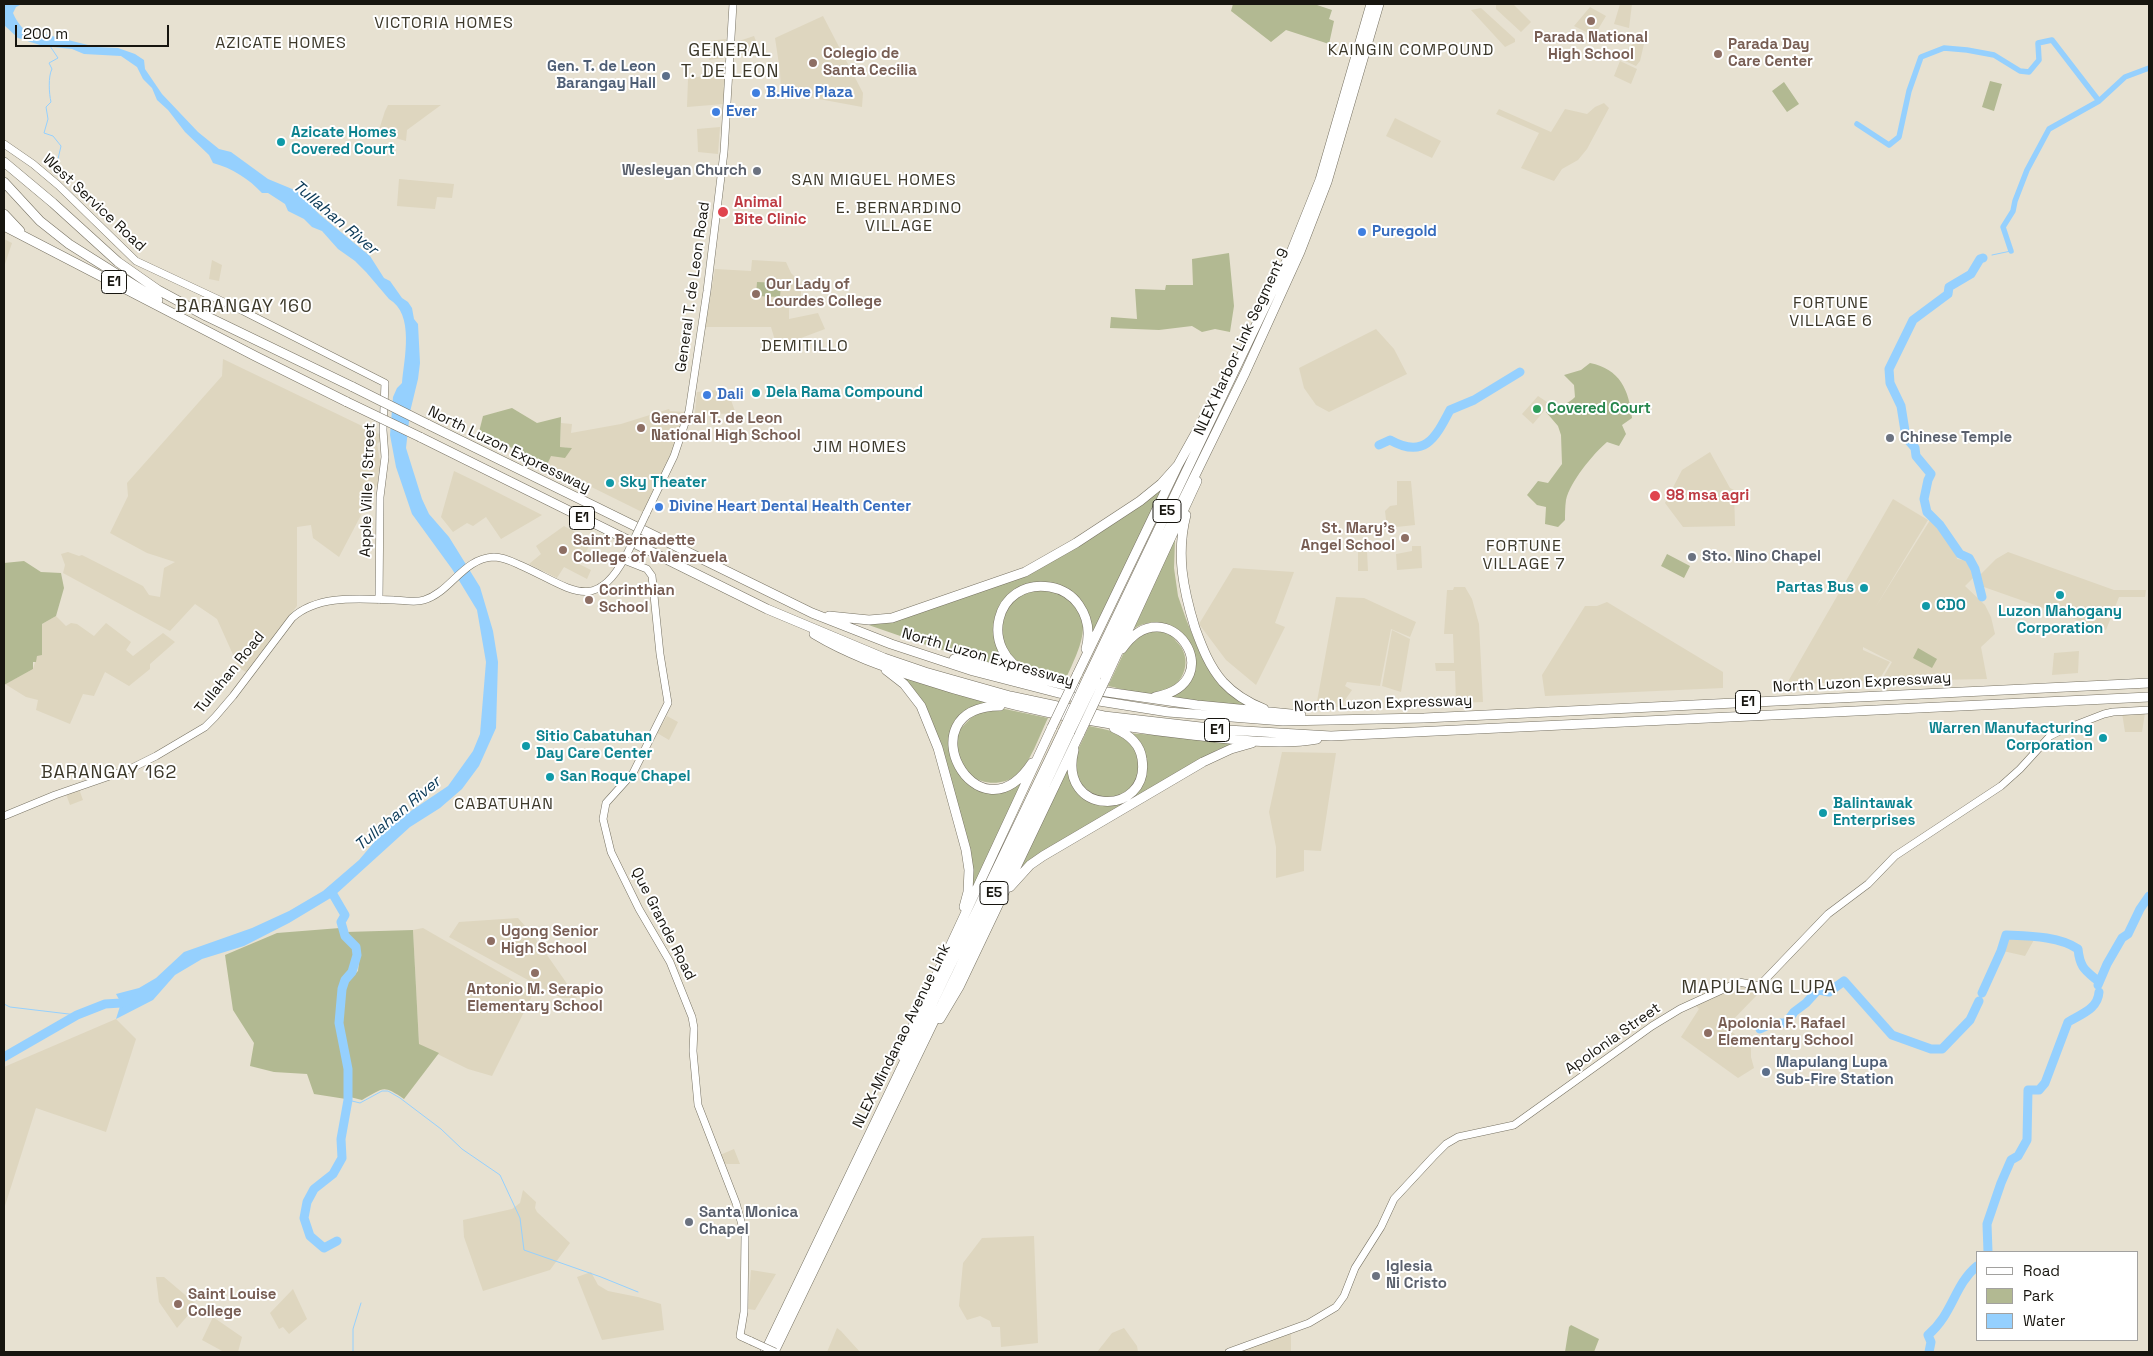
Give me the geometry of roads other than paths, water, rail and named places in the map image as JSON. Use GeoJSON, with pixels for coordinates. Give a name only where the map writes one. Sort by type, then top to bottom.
{"type":"FeatureCollection","features":[{"type":"Feature","properties":{"kind":"highway","name":"NLEX Harbor Link Segment 9"},"geometry":{"type":"LineString","coordinates":[[1096,678],[1245,346],[1273,293],[1320,180],[1371,4]]}},
{"type":"Feature","properties":{"kind":"highway","name":"NLEX Harbor Link Segment 9"},"geometry":{"type":"LineString","coordinates":[[1096,678],[1245,372],[1300,252],[1326,182],[1379,4]]}},
{"type":"Feature","properties":{"kind":"highway","name":"North Luzon Expressway"},"geometry":{"type":"LineString","coordinates":[[4,162],[118,262],[158,290],[206,316],[812,613],[891,644],[1006,680],[1095,701],[1168,712],[1228,718],[1332,721],[2149,683]]}},
{"type":"Feature","properties":{"kind":"highway","name":"North Luzon Expressway"},"geometry":{"type":"LineString","coordinates":[[4,182],[35,216],[69,244],[200,327]]}},
{"type":"Feature","properties":{"kind":"highway","name":"North Luzon Expressway"},"geometry":{"type":"LineString","coordinates":[[4,214],[27,238]]}},
{"type":"Feature","properties":{"kind":"highway","name":"North Luzon Expressway"},"geometry":{"type":"LineString","coordinates":[[4,226],[348,402],[658,556],[792,620],[926,672],[1068,710],[1165,724],[1227,730],[1331,736],[2149,698]]}},
{"type":"Feature","properties":{"kind":"highway"},"geometry":{"type":"LineString","coordinates":[[884,1105],[913,1026],[1040,751],[1178,465],[1245,346]]}},
{"type":"Feature","properties":{"kind":"highway"},"geometry":{"type":"LineString","coordinates":[[918,1053],[960,988],[1096,678],[1192,496],[1234,407],[1245,372]]}},
{"type":"Feature","properties":{"kind":"highway"},"geometry":{"type":"LineString","coordinates":[[812,613],[857,619],[892,618],[1025,572],[1076,544],[1140,501],[1161,484],[1178,465]]}},
{"type":"Feature","properties":{"kind":"highway"},"geometry":{"type":"LineString","coordinates":[[1192,496],[1182,534],[1181,573],[1187,601],[1204,653],[1214,671],[1232,691],[1263,709],[1332,721]]}},
{"type":"Feature","properties":{"kind":"highway"},"geometry":{"type":"LineString","coordinates":[[1048,682],[1016,667],[1004,654],[998,637],[999,617],[1004,607],[1013,596],[1025,589],[1044,586],[1057,588],[1068,594],[1081,608],[1088,633],[1087,644],[1077,675]]}},
{"type":"Feature","properties":{"kind":"highway"},"geometry":{"type":"LineString","coordinates":[[792,620],[830,644],[877,664],[1016,707],[1100,724],[1213,738],[1298,741],[1331,736]]}},
{"type":"Feature","properties":{"kind":"highway"},"geometry":{"type":"LineString","coordinates":[[1096,678],[1127,642],[1140,631],[1158,627],[1176,632],[1189,646],[1192,655],[1189,677],[1175,691],[1165,695],[1142,698]]}},
{"type":"Feature","properties":{"kind":"highway"},"geometry":{"type":"LineString","coordinates":[[920,653],[990,667],[1048,682],[1142,698],[1289,714]]}},
{"type":"Feature","properties":{"kind":"highway"},"geometry":{"type":"LineString","coordinates":[[877,664],[904,684],[927,717],[938,748],[966,850],[969,870],[968,892],[946,956]]}},
{"type":"Feature","properties":{"kind":"highway","name":"E5"},"geometry":{"type":"LineString","coordinates":[[1073,733],[1096,678]]}},
{"type":"Feature","properties":{"kind":"highway"},"geometry":{"type":"LineString","coordinates":[[1016,707],[988,706],[967,715],[960,722],[953,738],[952,750],[956,764],[966,778],[976,784],[987,788],[1006,787],[1020,779],[1040,751]]}},
{"type":"Feature","properties":{"kind":"highway"},"geometry":{"type":"LineString","coordinates":[[1073,733],[1073,777],[1078,788],[1086,796],[1098,801],[1112,802],[1130,794],[1141,777],[1141,754],[1134,740],[1127,735],[1100,724]]}},
{"type":"Feature","properties":{"kind":"highway","name":"NLEX-Mindanao Avenue Link"},"geometry":{"type":"LineString","coordinates":[[774,1352],[1073,733]]}},
{"type":"Feature","properties":{"kind":"highway","name":"NLEX-Mindanao Avenue Link"},"geometry":{"type":"LineString","coordinates":[[765,1352],[884,1105],[1073,733]]}},
{"type":"Feature","properties":{"kind":"highway"},"geometry":{"type":"LineString","coordinates":[[992,916],[1007,890],[1017,878],[1043,856],[1218,754],[1242,745],[1267,740]]}},
{"type":"Feature","properties":{"kind":"main road","name":"General T. de Leon Road"},"geometry":{"type":"LineString","coordinates":[[471,564],[483,559],[500,558],[570,588],[588,592],[597,590],[610,582],[625,557],[674,456],[689,411],[714,244],[724,152],[733,4]]}},
{"type":"Feature","properties":{"kind":"main road","name":"West Service Road"},"geometry":{"type":"LineString","coordinates":[[4,144],[58,185],[136,261],[244,311],[384,382]]}},
{"type":"Feature","properties":{"kind":"main road","name":"Apple Ville 1 Street"},"geometry":{"type":"LineString","coordinates":[[379,600],[380,497],[386,458],[383,430],[386,386],[384,382]]}},
{"type":"Feature","properties":{"kind":"main road","name":"Que Grande Road"},"geometry":{"type":"LineString","coordinates":[[625,557],[647,569],[652,576],[667,706],[632,773],[611,796],[604,810],[604,827],[611,852],[670,962],[692,1017],[698,1105],[743,1224],[745,1256],[743,1318],[740,1336],[774,1352]]}},
{"type":"Feature","properties":{"kind":"main road","name":"Tullahan Road"},"geometry":{"type":"LineString","coordinates":[[4,816],[55,794],[130,768],[156,756],[204,727],[233,696],[292,618],[304,608],[342,600],[420,601],[429,598],[471,564]]}},
{"type":"Feature","properties":{"kind":"main road","name":"Apolonia Street"},"geometry":{"type":"LineString","coordinates":[[1229,1352],[1308,1323],[1326,1314],[1341,1302],[1359,1259],[1381,1227],[1395,1197],[1446,1144],[1458,1137],[1489,1129],[1508,1128],[1518,1123],[1652,1026],[1680,1009],[1739,982],[1759,986],[1828,914],[1868,884],[1895,856],[2001,786],[2020,769],[2046,740],[2060,731],[2113,712],[2149,710]]}},
{"type":"Feature","properties":{"kind":"water"},"geometry":{"type":"Polygon","coordinates":[[[5,4],[22,4],[16,7],[13,13],[22,28],[37,37],[44,34],[96,47],[118,48],[135,54],[144,60],[145,69],[162,94],[198,132],[219,149],[231,152],[268,179],[297,191],[319,214],[370,256],[384,278],[390,281],[402,298],[408,302],[412,308],[414,319],[418,324],[420,363],[410,412],[406,448],[422,499],[429,514],[449,537],[480,587],[493,631],[498,662],[496,728],[479,766],[462,789],[440,808],[410,827],[334,896],[289,923],[244,946],[202,959],[175,975],[153,1000],[116,1019],[121,1003],[116,994],[139,988],[156,978],[184,952],[252,928],[289,911],[323,891],[359,860],[387,827],[448,786],[473,751],[480,734],[486,662],[477,610],[452,569],[412,514],[396,467],[390,435],[393,397],[397,388],[402,383],[406,350],[405,326],[397,306],[355,261],[338,249],[322,231],[312,227],[304,219],[288,211],[285,204],[268,193],[262,193],[240,175],[213,163],[209,155],[185,132],[168,110],[157,100],[152,88],[143,79],[137,67],[121,56],[84,54],[72,49],[43,46],[18,38],[4,25],[5,4]]]}},
{"type":"Feature","properties":{"kind":"waterway"},"geometry":{"type":"LineString","coordinates":[[1857,124],[1889,145],[1899,137],[1909,91],[1921,57],[1944,48],[1994,55],[2020,71],[2029,72],[2039,60],[2038,43],[2052,40],[2099,101]]}},
{"type":"Feature","properties":{"kind":"waterway"},"geometry":{"type":"LineString","coordinates":[[50,46],[58,58],[49,63],[52,69],[49,85],[51,102],[46,107],[48,119],[44,133],[53,136],[61,146],[55,172]]}},
{"type":"Feature","properties":{"kind":"waterway"},"geometry":{"type":"LineString","coordinates":[[2011,251],[2003,227],[2013,211],[2027,170],[2049,129],[2099,101],[2125,77],[2149,68]]}},
{"type":"Feature","properties":{"kind":"waterway"},"geometry":{"type":"LineString","coordinates":[[1992,255],[2011,251]]}},
{"type":"Feature","properties":{"kind":"waterway"},"geometry":{"type":"LineString","coordinates":[[1982,597],[1975,569],[1969,558],[1960,554],[1940,525],[1927,512],[1924,499],[1931,474],[1916,456],[1915,448],[1909,441],[1905,431],[1901,406],[1890,383],[1889,369],[1913,320],[1948,294],[1949,287],[1971,274],[1980,259],[1983,258]]}},
{"type":"Feature","properties":{"kind":"waterway"},"geometry":{"type":"LineString","coordinates":[[1379,445],[1390,440],[1402,445],[1420,447],[1427,443],[1439,430],[1450,410],[1474,400],[1520,372]]}},
{"type":"Feature","properties":{"kind":"waterway"},"geometry":{"type":"LineString","coordinates":[[331,891],[345,915],[341,922],[345,936],[356,947],[357,955],[352,972],[345,980],[342,989],[339,1023],[348,1069],[348,1100],[341,1139],[342,1158],[333,1174],[314,1189],[307,1202],[304,1218],[310,1236],[324,1248],[337,1241]]}},
{"type":"Feature","properties":{"kind":"waterway"},"geometry":{"type":"LineString","coordinates":[[2098,985],[2107,964],[2122,938],[2128,934],[2140,909],[2149,896]]}},
{"type":"Feature","properties":{"kind":"waterway"},"geometry":{"type":"LineString","coordinates":[[1982,993],[2006,935],[2044,937],[2062,941],[2078,949],[2084,968],[2098,981]]}},
{"type":"Feature","properties":{"kind":"waterway"},"geometry":{"type":"LineString","coordinates":[[1760,1029],[1773,1023],[1786,1023],[1794,1012],[1816,992],[1819,990],[1829,992],[1844,981],[1892,1035],[1931,1049],[1942,1049],[1970,1020],[1979,1001]]}},
{"type":"Feature","properties":{"kind":"waterway"},"geometry":{"type":"LineString","coordinates":[[1988,1251],[1987,1224],[2001,1183],[2011,1160],[2018,1156],[2027,1140],[2028,1090],[2039,1090],[2045,1083],[2068,1022],[2092,1007],[2096,1003],[2099,992]]}},
{"type":"Feature","properties":{"kind":"waterway","name":"Tullahan River"},"geometry":{"type":"LineString","coordinates":[[4,1057],[77,1015],[105,1004],[121,1003],[132,999]]}},
{"type":"Feature","properties":{"kind":"waterway"},"geometry":{"type":"LineString","coordinates":[[4,1004],[10,1007],[77,1015]]}},
{"type":"Feature","properties":{"kind":"waterway"},"geometry":{"type":"LineString","coordinates":[[348,1100],[360,1103],[382,1091],[388,1091],[400,1098],[441,1129],[462,1149],[500,1175],[520,1218],[524,1250],[638,1292]]}},
{"type":"Feature","properties":{"kind":"waterway"},"geometry":{"type":"LineString","coordinates":[[1929,1352],[1931,1342],[1928,1335],[1943,1318],[1963,1282],[1976,1267]]}},
{"type":"Feature","properties":{"kind":"waterway"},"geometry":{"type":"LineString","coordinates":[[353,1352],[353,1329],[361,1303]]}},
{"type":"Feature","properties":{"kind":"place","name":"Parada National High School"},"geometry":{"type":"Point","coordinates":[1591,21]}},
{"type":"Feature","properties":{"kind":"place","name":"Parada Day Care Center"},"geometry":{"type":"Point","coordinates":[1718,54]}},
{"type":"Feature","properties":{"kind":"place","name":"Colegio de Santa Cecilia"},"geometry":{"type":"Point","coordinates":[813,63]}},
{"type":"Feature","properties":{"kind":"place","name":"Gen. T. de Leon Barangay Hall"},"geometry":{"type":"Point","coordinates":[666,76]}},
{"type":"Feature","properties":{"kind":"place","name":"B.Hive Plaza"},"geometry":{"type":"Point","coordinates":[756,93]}},
{"type":"Feature","properties":{"kind":"place","name":"Ever"},"geometry":{"type":"Point","coordinates":[716,112]}},
{"type":"Feature","properties":{"kind":"place","name":"Azicate Homes Covered Court"},"geometry":{"type":"Point","coordinates":[281,142]}},
{"type":"Feature","properties":{"kind":"place","name":"Wesleyan Church"},"geometry":{"type":"Point","coordinates":[757,171]}},
{"type":"Feature","properties":{"kind":"place","name":"Animal Bite Clinic"},"geometry":{"type":"Point","coordinates":[723,212]}},
{"type":"Feature","properties":{"kind":"place","name":"Puregold"},"geometry":{"type":"Point","coordinates":[1362,232]}},
{"type":"Feature","properties":{"kind":"place","name":"Our Lady of Lourdes College"},"geometry":{"type":"Point","coordinates":[756,294]}},
{"type":"Feature","properties":{"kind":"place","name":"Dela Rama Compound"},"geometry":{"type":"Point","coordinates":[756,393]}},
{"type":"Feature","properties":{"kind":"place","name":"Dali"},"geometry":{"type":"Point","coordinates":[707,395]}},
{"type":"Feature","properties":{"kind":"place","name":"Covered Court"},"geometry":{"type":"Point","coordinates":[1537,409]}},
{"type":"Feature","properties":{"kind":"place","name":"General T. de Leon National High School"},"geometry":{"type":"Point","coordinates":[641,428]}},
{"type":"Feature","properties":{"kind":"place","name":"Chinese Temple"},"geometry":{"type":"Point","coordinates":[1890,438]}},
{"type":"Feature","properties":{"kind":"place","name":"Sky Theater"},"geometry":{"type":"Point","coordinates":[610,483]}},
{"type":"Feature","properties":{"kind":"place","name":"98 msa agri"},"geometry":{"type":"Point","coordinates":[1655,496]}},
{"type":"Feature","properties":{"kind":"place","name":"Divine Heart Dental Health Center"},"geometry":{"type":"Point","coordinates":[659,507]}},
{"type":"Feature","properties":{"kind":"place","name":"St. Mary's Angel School"},"geometry":{"type":"Point","coordinates":[1405,538]}},
{"type":"Feature","properties":{"kind":"place","name":"Saint Bernadette College of Valenzuela"},"geometry":{"type":"Point","coordinates":[563,550]}},
{"type":"Feature","properties":{"kind":"place","name":"Sto. Nino Chapel"},"geometry":{"type":"Point","coordinates":[1692,557]}},
{"type":"Feature","properties":{"kind":"place","name":"Partas Bus"},"geometry":{"type":"Point","coordinates":[1864,588]}},
{"type":"Feature","properties":{"kind":"place","name":"Luzon Mahogany Corporation"},"geometry":{"type":"Point","coordinates":[2060,595]}},
{"type":"Feature","properties":{"kind":"place","name":"Corinthian School"},"geometry":{"type":"Point","coordinates":[589,600]}},
{"type":"Feature","properties":{"kind":"place","name":"CDO"},"geometry":{"type":"Point","coordinates":[1926,606]}},
{"type":"Feature","properties":{"kind":"place","name":"Warren Manufacturing Corporation"},"geometry":{"type":"Point","coordinates":[2103,738]}},
{"type":"Feature","properties":{"kind":"place","name":"Sitio Cabatuhan Day Care Center"},"geometry":{"type":"Point","coordinates":[526,746]}},
{"type":"Feature","properties":{"kind":"place","name":"San Roque Chapel"},"geometry":{"type":"Point","coordinates":[550,777]}},
{"type":"Feature","properties":{"kind":"place","name":"Balintawak Enterprises"},"geometry":{"type":"Point","coordinates":[1823,813]}},
{"type":"Feature","properties":{"kind":"place","name":"Ugong Senior High School"},"geometry":{"type":"Point","coordinates":[491,941]}},
{"type":"Feature","properties":{"kind":"place","name":"Antonio M. Serapio Elementary School"},"geometry":{"type":"Point","coordinates":[535,973]}},
{"type":"Feature","properties":{"kind":"place","name":"Apolonia F. Rafael Elementary School"},"geometry":{"type":"Point","coordinates":[1708,1033]}},
{"type":"Feature","properties":{"kind":"place","name":"Mapulang Lupa Sub-Fire Station"},"geometry":{"type":"Point","coordinates":[1766,1072]}},
{"type":"Feature","properties":{"kind":"place","name":"Santa Monica Chapel"},"geometry":{"type":"Point","coordinates":[689,1222]}},
{"type":"Feature","properties":{"kind":"place","name":"Iglesia Ni Cristo"},"geometry":{"type":"Point","coordinates":[1376,1276]}},
{"type":"Feature","properties":{"kind":"place","name":"Saint Louise College"},"geometry":{"type":"Point","coordinates":[178,1304]}},
{"type":"Feature","properties":{"kind":"district","name":"VICTORIA HOMES"},"geometry":{"type":"Point","coordinates":[444,24]}},
{"type":"Feature","properties":{"kind":"district","name":"AZICATE HOMES"},"geometry":{"type":"Point","coordinates":[281,44]}},
{"type":"Feature","properties":{"kind":"district","name":"KAINGIN COMPOUND"},"geometry":{"type":"Point","coordinates":[1411,51]}},
{"type":"Feature","properties":{"kind":"district","name":"GENERAL T. DE LEON"},"geometry":{"type":"Point","coordinates":[730,61]}},
{"type":"Feature","properties":{"kind":"district","name":"SAN MIGUEL HOMES"},"geometry":{"type":"Point","coordinates":[874,181]}},
{"type":"Feature","properties":{"kind":"district","name":"E. BERNARDINO VILLAGE"},"geometry":{"type":"Point","coordinates":[899,218]}},
{"type":"Feature","properties":{"kind":"district","name":"BARANGAY 160"},"geometry":{"type":"Point","coordinates":[244,307]}},
{"type":"Feature","properties":{"kind":"district","name":"FORTUNE VILLAGE 6"},"geometry":{"type":"Point","coordinates":[1831,313]}},
{"type":"Feature","properties":{"kind":"district","name":"DEMITILLO"},"geometry":{"type":"Point","coordinates":[805,347]}},
{"type":"Feature","properties":{"kind":"district","name":"JIM HOMES"},"geometry":{"type":"Point","coordinates":[860,448]}},
{"type":"Feature","properties":{"kind":"district","name":"FORTUNE VILLAGE 7"},"geometry":{"type":"Point","coordinates":[1524,556]}},
{"type":"Feature","properties":{"kind":"district","name":"BARANGAY 162"},"geometry":{"type":"Point","coordinates":[109,773]}},
{"type":"Feature","properties":{"kind":"district","name":"CABATUHAN"},"geometry":{"type":"Point","coordinates":[504,805]}},
{"type":"Feature","properties":{"kind":"district","name":"MAPULANG LUPA"},"geometry":{"type":"Point","coordinates":[1759,988]}}]}
